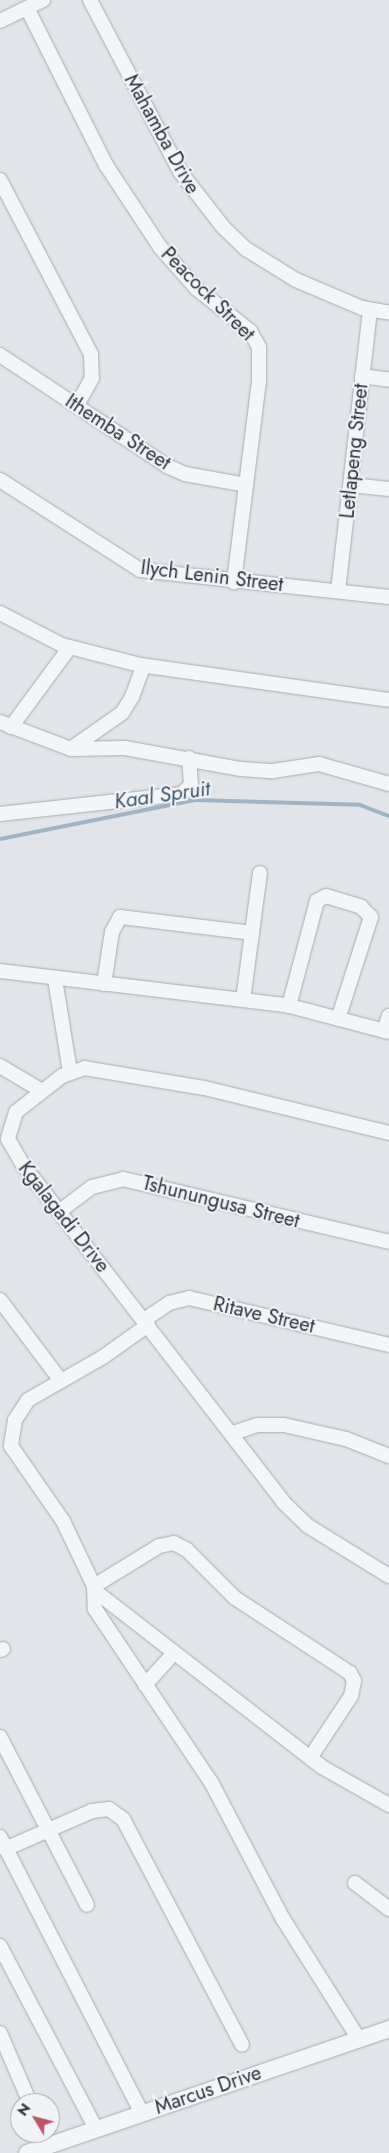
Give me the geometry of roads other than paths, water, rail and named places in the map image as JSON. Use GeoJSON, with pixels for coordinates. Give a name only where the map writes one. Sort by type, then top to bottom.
{"type":"FeatureCollection","features":[{"type":"Feature","properties":{"kind":"street"},"geometry":{"type":"LineString","coordinates":[[0,21],[43,0]]}},
{"type":"Feature","properties":{"kind":"street","name":"Mahamba Drive"},"geometry":{"type":"LineString","coordinates":[[90,0],[181,174],[214,218],[237,241],[272,267],[370,311],[389,313]]}},
{"type":"Feature","properties":{"kind":"street","name":"Peacock Street"},"geometry":{"type":"LineString","coordinates":[[27,8],[106,165],[163,252],[197,289],[247,328],[256,340],[261,362],[234,582]]}},
{"type":"Feature","properties":{"kind":"street"},"geometry":{"type":"LineString","coordinates":[[0,180],[90,354],[92,378],[77,405]]}},
{"type":"Feature","properties":{"kind":"street","name":"Letlapeng Street"},"geometry":{"type":"LineString","coordinates":[[338,591],[370,311]]}},
{"type":"Feature","properties":{"kind":"street","name":"Ithemba Street"},"geometry":{"type":"LineString","coordinates":[[0,355],[171,468],[246,485]]}},
{"type":"Feature","properties":{"kind":"street"},"geometry":{"type":"LineString","coordinates":[[362,376],[389,380]]}},
{"type":"Feature","properties":{"kind":"street","name":"Ilych Lenin Street"},"geometry":{"type":"LineString","coordinates":[[0,480],[134,567],[234,582],[389,597]]}},
{"type":"Feature","properties":{"kind":"street"},"geometry":{"type":"LineString","coordinates":[[350,485],[389,489]]}},
{"type":"Feature","properties":{"kind":"street"},"geometry":{"type":"LineString","coordinates":[[0,613],[70,648],[143,666],[389,700]]}},
{"type":"Feature","properties":{"kind":"street"},"geometry":{"type":"LineString","coordinates":[[70,648],[6,725],[71,749],[125,748],[258,770],[319,764],[389,784]]}},
{"type":"Feature","properties":{"kind":"street"},"geometry":{"type":"LineString","coordinates":[[71,749],[122,713],[132,697],[143,666]]}},
{"type":"Feature","properties":{"kind":"street"},"geometry":{"type":"LineString","coordinates":[[0,814],[182,794],[191,785],[189,758]]}},
{"type":"Feature","properties":{"kind":"street"},"geometry":{"type":"LineString","coordinates":[[243,1000],[260,873]]}},
{"type":"Feature","properties":{"kind":"street"},"geometry":{"type":"LineString","coordinates":[[289,1006],[317,900],[326,896],[361,906],[371,917],[338,1019]]}},
{"type":"Feature","properties":{"kind":"street"},"geometry":{"type":"LineString","coordinates":[[104,984],[112,932],[120,917],[252,933]]}},
{"type":"Feature","properties":{"kind":"street"},"geometry":{"type":"LineString","coordinates":[[0,971],[289,1006],[386,1032],[389,1016]]}},
{"type":"Feature","properties":{"kind":"street"},"geometry":{"type":"LineString","coordinates":[[55,979],[70,1072]]}},
{"type":"Feature","properties":{"kind":"street"},"geometry":{"type":"LineString","coordinates":[[0,1066],[42,1092]]}},
{"type":"Feature","properties":{"kind":"street","name":"Kgalagadi Drive"},"geometry":{"type":"LineString","coordinates":[[389,1132],[159,1079],[85,1068],[70,1072],[42,1092],[13,1117],[9,1143],[296,1516],[389,1576]]}},
{"type":"Feature","properties":{"kind":"street","name":"Tshunungusa Street"},"geometry":{"type":"LineString","coordinates":[[60,1211],[92,1187],[123,1179],[389,1242]]}},
{"type":"Feature","properties":{"kind":"street","name":"Ritave Street"},"geometry":{"type":"LineString","coordinates":[[5,1429],[28,1400],[110,1353],[169,1304],[189,1298],[389,1345]]}},
{"type":"Feature","properties":{"kind":"street"},"geometry":{"type":"LineString","coordinates":[[0,1300],[61,1381]]}},
{"type":"Feature","properties":{"kind":"street"},"geometry":{"type":"LineString","coordinates":[[233,1432],[258,1425],[284,1425],[386,1449]]}},
{"type":"Feature","properties":{"kind":"street"},"geometry":{"type":"LineString","coordinates":[[5,1429],[14,1453],[43,1486],[94,1589],[95,1609],[211,1782],[283,1919],[359,2039]]}},
{"type":"Feature","properties":{"kind":"street"},"geometry":{"type":"LineString","coordinates":[[94,1589],[159,1546],[174,1543],[187,1550],[235,1598],[350,1673],[355,1688],[310,1758]]}},
{"type":"Feature","properties":{"kind":"street"},"geometry":{"type":"LineString","coordinates":[[94,1589],[310,1758],[389,1805]]}},
{"type":"Feature","properties":{"kind":"street"},"geometry":{"type":"LineString","coordinates":[[145,1685],[174,1652]]}},
{"type":"Feature","properties":{"kind":"street"},"geometry":{"type":"LineString","coordinates":[[0,1736],[87,1905]]}},
{"type":"Feature","properties":{"kind":"street"},"geometry":{"type":"LineString","coordinates":[[142,2113],[3,1843],[50,1830],[104,1808],[123,1818],[242,2045]]}},
{"type":"Feature","properties":{"kind":"street"},"geometry":{"type":"LineString","coordinates":[[355,1882],[389,1909]]}},
{"type":"Feature","properties":{"kind":"street"},"geometry":{"type":"LineString","coordinates":[[0,1946],[96,2128]]}},
{"type":"Feature","properties":{"kind":"street","name":"Marcus Drive"},"geometry":{"type":"LineString","coordinates":[[60,2136],[96,2128],[142,2113],[389,2029]]}},
{"type":"Feature","properties":{"kind":"street"},"geometry":{"type":"LineString","coordinates":[[0,2033],[26,2093]]}},
{"type":"Feature","properties":{"kind":"street","name":"Marcus Drive"},"geometry":{"type":"LineString","coordinates":[[28,2153],[41,2143]]}},
{"type":"Feature","properties":{"kind":"waterway","name":"Kaal Spruit"},"geometry":{"type":"LineString","coordinates":[[0,839],[196,800],[360,805],[389,816]]}}]}
